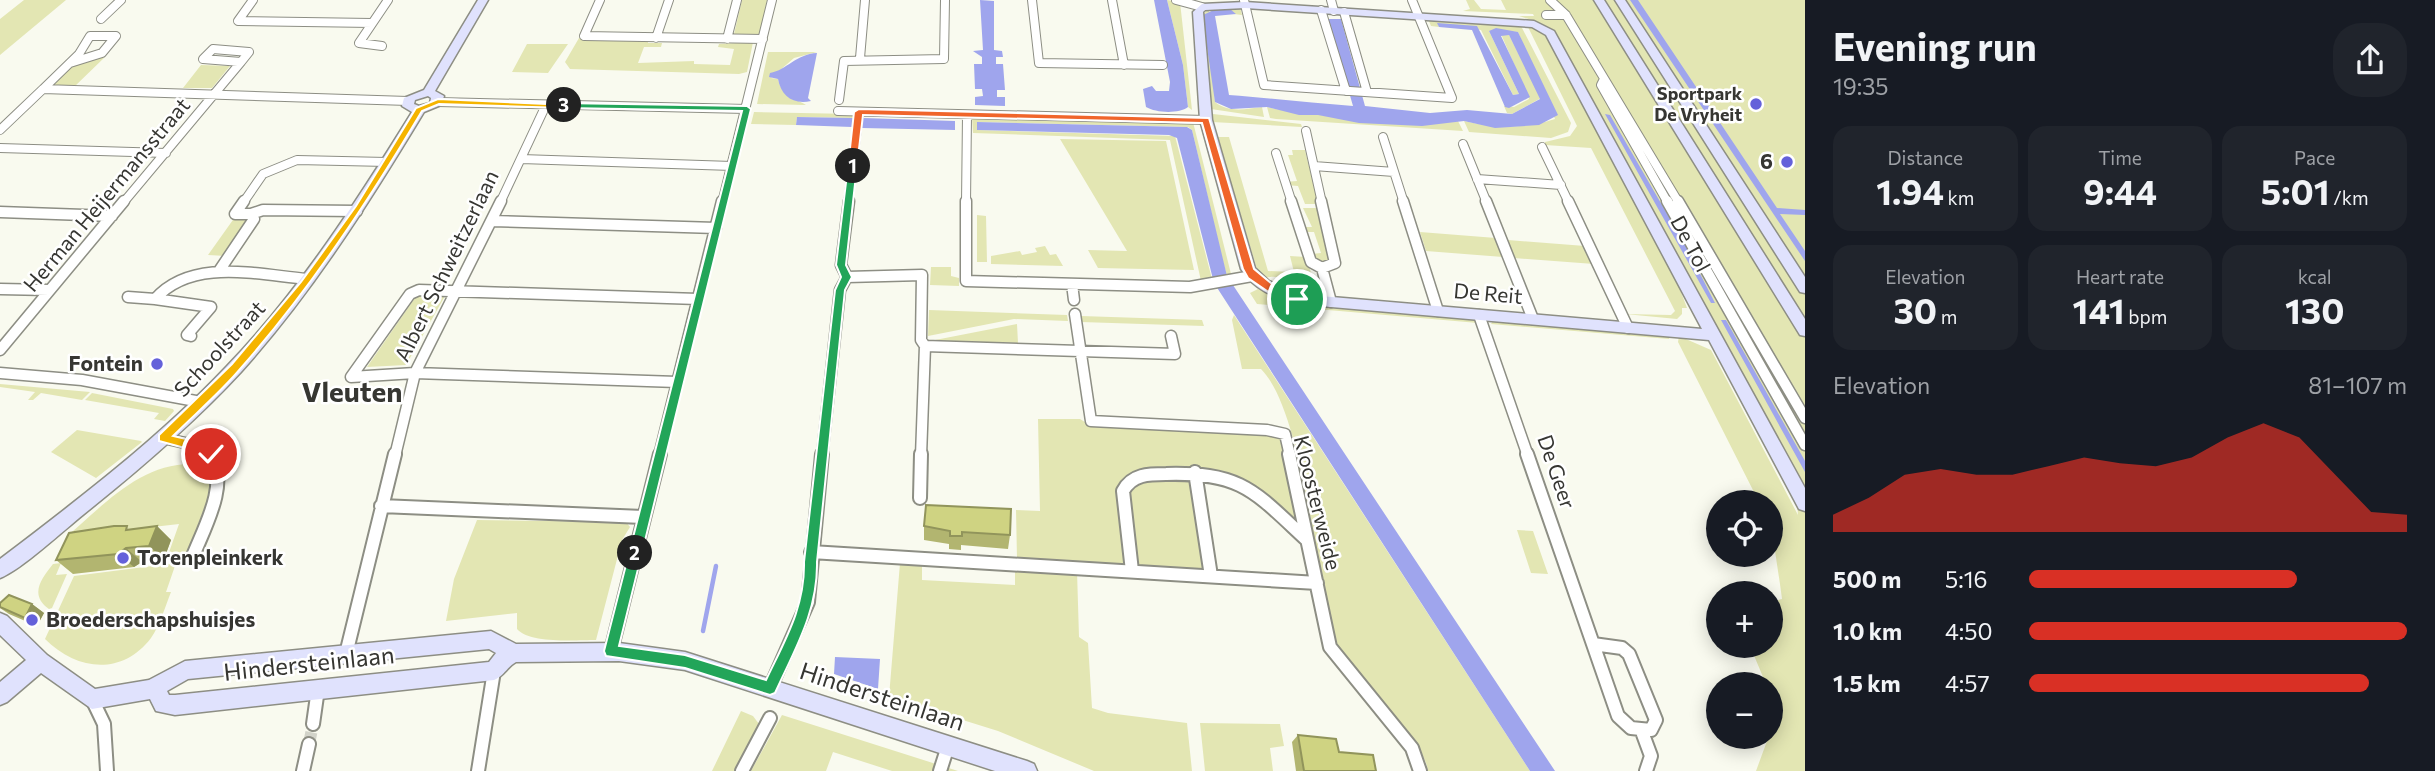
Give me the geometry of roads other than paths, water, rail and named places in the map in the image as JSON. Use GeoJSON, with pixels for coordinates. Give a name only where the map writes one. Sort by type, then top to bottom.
{"type":"FeatureCollection","features":[{"type":"Feature","properties":{"kind":"street"},"geometry":{"type":"LineString","coordinates":[[101,19],[121,0]]}},
{"type":"Feature","properties":{"kind":"street"},"geometry":{"type":"LineString","coordinates":[[253,0],[238,21],[372,23]]}},
{"type":"Feature","properties":{"kind":"street"},"geometry":{"type":"LineString","coordinates":[[382,46],[359,44],[388,0]]}},
{"type":"Feature","properties":{"kind":"street"},"geometry":{"type":"LineString","coordinates":[[428,92],[483,0]]}},
{"type":"Feature","properties":{"kind":"street"},"geometry":{"type":"LineString","coordinates":[[600,0],[584,36],[763,39]]}},
{"type":"Feature","properties":{"kind":"street"},"geometry":{"type":"LineString","coordinates":[[656,38],[669,0]]}},
{"type":"Feature","properties":{"kind":"street"},"geometry":{"type":"LineString","coordinates":[[727,39],[737,0]]}},
{"type":"Feature","properties":{"kind":"street"},"geometry":{"type":"LineString","coordinates":[[611,651],[772,0]]}},
{"type":"Feature","properties":{"kind":"street"},"geometry":{"type":"LineString","coordinates":[[860,58],[865,0]]}},
{"type":"Feature","properties":{"kind":"street"},"geometry":{"type":"LineString","coordinates":[[839,100],[845,61],[860,58],[944,59],[945,0]]}},
{"type":"Feature","properties":{"kind":"street"},"geometry":{"type":"LineString","coordinates":[[1032,0],[1039,63],[1163,65]]}},
{"type":"Feature","properties":{"kind":"street"},"geometry":{"type":"LineString","coordinates":[[1111,0],[1124,65]]}},
{"type":"Feature","properties":{"kind":"street"},"geometry":{"type":"LineString","coordinates":[[967,114],[966,281],[1209,285],[1257,279],[1240,244],[1206,120],[1197,21],[1202,8],[1176,0]]}},
{"type":"Feature","properties":{"kind":"street"},"geometry":{"type":"LineString","coordinates":[[1244,3],[1264,85],[1452,98],[1412,0]]}},
{"type":"Feature","properties":{"kind":"street"},"geometry":{"type":"LineString","coordinates":[[1550,0],[1566,15],[1603,80],[1601,85],[1652,152],[1805,418]]}},
{"type":"Feature","properties":{"kind":"street"},"geometry":{"type":"LineString","coordinates":[[1599,0],[1805,331]]}},
{"type":"Feature","properties":{"kind":"street"},"geometry":{"type":"LineString","coordinates":[[1620,0],[1805,288]]}},
{"type":"Feature","properties":{"kind":"street","name":"De Tol"},"geometry":{"type":"LineString","coordinates":[[1202,8],[1244,3],[1321,10],[1336,8],[1419,17],[1534,24],[1550,33],[1805,504]]}},
{"type":"Feature","properties":{"kind":"street"},"geometry":{"type":"LineString","coordinates":[[1336,8],[1366,92]]}},
{"type":"Feature","properties":{"kind":"street"},"geometry":{"type":"LineString","coordinates":[[1321,10],[1346,91]]}},
{"type":"Feature","properties":{"kind":"street"},"geometry":{"type":"LineString","coordinates":[[1546,15],[1566,15]]}},
{"type":"Feature","properties":{"kind":"street"},"geometry":{"type":"LineString","coordinates":[[0,130],[70,63],[90,36],[116,36],[102,53],[70,63]]}},
{"type":"Feature","properties":{"kind":"street"},"geometry":{"type":"LineString","coordinates":[[212,49],[247,49],[249,52],[241,62],[204,61],[203,59],[212,49]]}},
{"type":"Feature","properties":{"kind":"street","name":"Herman Heijermansstraat"},"geometry":{"type":"LineString","coordinates":[[0,350],[241,62]]}},
{"type":"Feature","properties":{"kind":"street"},"geometry":{"type":"LineString","coordinates":[[43,89],[213,94],[414,105],[438,102],[747,109]]}},
{"type":"Feature","properties":{"kind":"street"},"geometry":{"type":"LineString","coordinates":[[414,105],[418,94],[428,92],[438,96],[438,102]]}},
{"type":"Feature","properties":{"kind":"street","name":"Schoolstraat"},"geometry":{"type":"LineString","coordinates":[[0,569],[163,438],[236,367],[307,279],[357,211],[387,162],[414,105]]}},
{"type":"Feature","properties":{"kind":"street","name":"Albert Schweitzerlaan"},"geometry":{"type":"LineString","coordinates":[[346,654],[415,373],[457,292],[546,105]]}},
{"type":"Feature","properties":{"kind":"street"},"geometry":{"type":"LineString","coordinates":[[838,111],[1206,120]]}},
{"type":"Feature","properties":{"kind":"street"},"geometry":{"type":"LineString","coordinates":[[847,277],[841,265],[859,112]]}},
{"type":"Feature","properties":{"kind":"street"},"geometry":{"type":"LineString","coordinates":[[1623,113],[1640,150],[1805,445]]}},
{"type":"Feature","properties":{"kind":"street"},"geometry":{"type":"LineString","coordinates":[[1306,131],[1335,263],[1322,268]]}},
{"type":"Feature","properties":{"kind":"street"},"geometry":{"type":"LineString","coordinates":[[1383,137],[1438,311]]}},
{"type":"Feature","properties":{"kind":"street"},"geometry":{"type":"LineString","coordinates":[[1463,144],[1533,319]]}},
{"type":"Feature","properties":{"kind":"street"},"geometry":{"type":"LineString","coordinates":[[1542,147],[1628,328]]}},
{"type":"Feature","properties":{"kind":"street"},"geometry":{"type":"LineString","coordinates":[[0,148],[166,153]]}},
{"type":"Feature","properties":{"kind":"street"},"geometry":{"type":"LineString","coordinates":[[1640,150],[1652,152]]}},
{"type":"Feature","properties":{"kind":"street"},"geometry":{"type":"LineString","coordinates":[[1276,153],[1311,262],[1322,268],[1331,302]]}},
{"type":"Feature","properties":{"kind":"street"},"geometry":{"type":"LineString","coordinates":[[521,159],[732,166]]}},
{"type":"Feature","properties":{"kind":"street"},"geometry":{"type":"LineString","coordinates":[[357,211],[263,210],[251,215],[235,214],[263,174],[297,160],[387,162]]}},
{"type":"Feature","properties":{"kind":"street"},"geometry":{"type":"LineString","coordinates":[[1314,166],[1394,172]]}},
{"type":"Feature","properties":{"kind":"street"},"geometry":{"type":"LineString","coordinates":[[1477,178],[1560,186]]}},
{"type":"Feature","properties":{"kind":"street"},"geometry":{"type":"LineString","coordinates":[[1669,201],[1682,203]]}},
{"type":"Feature","properties":{"kind":"street"},"geometry":{"type":"LineString","coordinates":[[0,212],[112,216]]}},
{"type":"Feature","properties":{"kind":"street"},"geometry":{"type":"LineString","coordinates":[[219,271],[254,219],[251,215]]}},
{"type":"Feature","properties":{"kind":"street"},"geometry":{"type":"LineString","coordinates":[[492,220],[716,228]]}},
{"type":"Feature","properties":{"kind":"street"},"geometry":{"type":"LineString","coordinates":[[128,297],[155,299],[162,290],[206,271],[307,279]]}},
{"type":"Feature","properties":{"kind":"street"},"geometry":{"type":"LineString","coordinates":[[847,277],[874,278],[887,273],[922,275],[921,340],[925,346],[920,498]]}},
{"type":"Feature","properties":{"kind":"street"},"geometry":{"type":"LineString","coordinates":[[770,688],[808,602],[811,552],[840,290],[847,277]]}},
{"type":"Feature","properties":{"kind":"street","name":"De Reit"},"geometry":{"type":"LineString","coordinates":[[1257,279],[1273,291],[1297,299],[1713,335]]}},
{"type":"Feature","properties":{"kind":"street"},"geometry":{"type":"LineString","coordinates":[[1072,284],[1074,300]]}},
{"type":"Feature","properties":{"kind":"street"},"geometry":{"type":"LineString","coordinates":[[0,289],[49,290]]}},
{"type":"Feature","properties":{"kind":"street"},"geometry":{"type":"LineString","coordinates":[[677,382],[415,373],[351,377],[411,294],[419,290],[698,299]]}},
{"type":"Feature","properties":{"kind":"street","name":"Schoolstraat"},"geometry":{"type":"LineString","coordinates":[[155,299],[211,307],[187,335],[191,336]]}},
{"type":"Feature","properties":{"kind":"street"},"geometry":{"type":"LineString","coordinates":[[1730,313],[1746,314]]}},
{"type":"Feature","properties":{"kind":"street"},"geometry":{"type":"LineString","coordinates":[[1075,314],[1080,351]]}},
{"type":"Feature","properties":{"kind":"street","name":"De Geer"},"geometry":{"type":"LineString","coordinates":[[1479,315],[1618,716],[1631,728],[1641,729]]}},
{"type":"Feature","properties":{"kind":"street"},"geometry":{"type":"LineString","coordinates":[[925,346],[1175,354],[1171,336]]}},
{"type":"Feature","properties":{"kind":"street","name":"Kloosterweide"},"geometry":{"type":"LineString","coordinates":[[1080,351],[1091,421],[1267,429],[1285,434],[1331,647],[1412,748],[1420,771]]}},
{"type":"Feature","properties":{"kind":"street"},"geometry":{"type":"LineString","coordinates":[[0,373],[82,380],[201,402]]}},
{"type":"Feature","properties":{"kind":"street"},"geometry":{"type":"LineString","coordinates":[[1771,384],[1787,386]]}},
{"type":"Feature","properties":{"kind":"street"},"geometry":{"type":"LineString","coordinates":[[163,438],[204,449],[211,454],[218,471],[216,491],[193,556]]}},
{"type":"Feature","properties":{"kind":"street"},"geometry":{"type":"LineString","coordinates":[[1132,570],[1125,486],[1141,476],[1195,472],[1219,474],[1256,490],[1308,540]]}},
{"type":"Feature","properties":{"kind":"street"},"geometry":{"type":"LineString","coordinates":[[1195,472],[1211,576]]}},
{"type":"Feature","properties":{"kind":"street"},"geometry":{"type":"LineString","coordinates":[[381,506],[643,517]]}},
{"type":"Feature","properties":{"kind":"street"},"geometry":{"type":"LineString","coordinates":[[811,552],[1317,583]]}},
{"type":"Feature","properties":{"kind":"street"},"geometry":{"type":"LineString","coordinates":[[0,622],[40,661],[92,699],[103,721],[107,771]]}},
{"type":"Feature","properties":{"kind":"street","name":"Hindersteinlaan"},"geometry":{"type":"LineString","coordinates":[[92,699],[152,689],[184,670],[491,640],[514,653],[611,651],[685,662],[1027,771]]}},
{"type":"Feature","properties":{"kind":"street"},"geometry":{"type":"LineString","coordinates":[[1593,644],[1622,648],[1629,654],[1656,720],[1651,730],[1641,729],[1651,755],[1646,771]]}},
{"type":"Feature","properties":{"kind":"street"},"geometry":{"type":"LineString","coordinates":[[478,771],[494,671],[503,659],[514,653]]}},
{"type":"Feature","properties":{"kind":"street"},"geometry":{"type":"LineString","coordinates":[[0,695],[40,661]]}},
{"type":"Feature","properties":{"kind":"street","name":"Hindersteinlaan"},"geometry":{"type":"LineString","coordinates":[[152,689],[167,706],[494,671]]}},
{"type":"Feature","properties":{"kind":"street"},"geometry":{"type":"LineString","coordinates":[[313,723],[318,689]]}},
{"type":"Feature","properties":{"kind":"street"},"geometry":{"type":"LineString","coordinates":[[743,771],[770,718]]}},
{"type":"Feature","properties":{"kind":"street"},"geometry":{"type":"LineString","coordinates":[[303,771],[309,744]]}},
{"type":"Feature","properties":{"kind":"street"},"geometry":{"type":"LineString","coordinates":[[940,771],[948,746]]}},
{"type":"Feature","properties":{"kind":"water"},"geometry":{"type":"Polygon","coordinates":[[[980,0],[994,1],[994,50],[1002,51],[1003,57],[996,57],[996,64],[1003,64],[1005,90],[997,90],[997,97],[1005,97],[1005,106],[975,105],[975,97],[983,96],[982,89],[975,89],[974,64],[982,64],[982,57],[973,51],[983,50],[980,0]]]}},
{"type":"Feature","properties":{"kind":"water"},"geometry":{"type":"Polygon","coordinates":[[[1154,0],[1167,0],[1183,65],[1188,107],[1179,111],[1161,111],[1146,107],[1143,89],[1152,86],[1156,91],[1169,91],[1170,82],[1154,0]]]}},
{"type":"Feature","properties":{"kind":"water"},"geometry":{"type":"Polygon","coordinates":[[[1630,0],[1638,0],[1777,208],[1805,210],[1805,215],[1780,214],[1805,251],[1805,261],[1630,0]]]}},
{"type":"Feature","properties":{"kind":"water"},"geometry":{"type":"Polygon","coordinates":[[[1216,9],[1230,9],[1236,14],[1215,16],[1229,95],[1353,106],[1328,19],[1341,19],[1365,106],[1430,113],[1467,110],[1512,114],[1540,99],[1509,35],[1501,36],[1530,97],[1509,108],[1505,107],[1472,30],[1439,27],[1437,23],[1477,26],[1513,95],[1519,94],[1489,31],[1496,28],[1518,32],[1558,115],[1539,125],[1495,128],[1464,121],[1422,126],[1359,123],[1318,115],[1299,115],[1267,107],[1231,109],[1215,102],[1203,15],[1216,9]]]}},
{"type":"Feature","properties":{"kind":"water"},"geometry":{"type":"Polygon","coordinates":[[[817,53],[808,98],[811,101],[799,102],[789,98],[778,79],[769,77],[770,73],[797,59],[817,53]]]}},
{"type":"Feature","properties":{"kind":"water"},"geometry":{"type":"Polygon","coordinates":[[[1605,114],[1610,115],[1688,250],[1715,303],[1711,303],[1605,114]]]}},
{"type":"Feature","properties":{"kind":"water"},"geometry":{"type":"Polygon","coordinates":[[[797,117],[853,118],[852,127],[796,125],[797,117]]]}},
{"type":"Feature","properties":{"kind":"water"},"geometry":{"type":"Polygon","coordinates":[[[863,118],[955,121],[955,130],[862,128],[863,118]]]}},
{"type":"Feature","properties":{"kind":"water"},"geometry":{"type":"Polygon","coordinates":[[[977,122],[1187,127],[1192,130],[1227,276],[1555,771],[1530,771],[1214,283],[1177,138],[1169,135],[977,130],[977,122]]]}},
{"type":"Feature","properties":{"kind":"water"},"geometry":{"type":"Polygon","coordinates":[[[1721,320],[1726,320],[1805,461],[1805,472],[1721,320]]]}},
{"type":"Feature","properties":{"kind":"water"},"geometry":{"type":"Polygon","coordinates":[[[835,657],[880,659],[878,689],[834,674],[835,657]]]}},
{"type":"Feature","properties":{"kind":"waterway"},"geometry":{"type":"LineString","coordinates":[[703,631],[716,566]]}},
{"type":"Feature","properties":{"kind":"tunnel"},"geometry":{"type":"LineString","coordinates":[[309,744],[313,724]]}},
{"type":"Feature","properties":{"kind":"place","name":"Sportpark De Vryheit"},"geometry":{"type":"Point","coordinates":[1756,104]}},
{"type":"Feature","properties":{"kind":"place","name":"6"},"geometry":{"type":"Point","coordinates":[1787,162]}},
{"type":"Feature","properties":{"kind":"place","name":"Fontein"},"geometry":{"type":"Point","coordinates":[157,364]}},
{"type":"Feature","properties":{"kind":"place","name":"Torenpleinkerk"},"geometry":{"type":"Point","coordinates":[123,558]}},
{"type":"Feature","properties":{"kind":"place","name":"Broederschapshuisjes"},"geometry":{"type":"Point","coordinates":[32,620]}},
{"type":"Feature","properties":{"kind":"district","name":"Vleuten"},"geometry":{"type":"Point","coordinates":[352,392]}}]}
